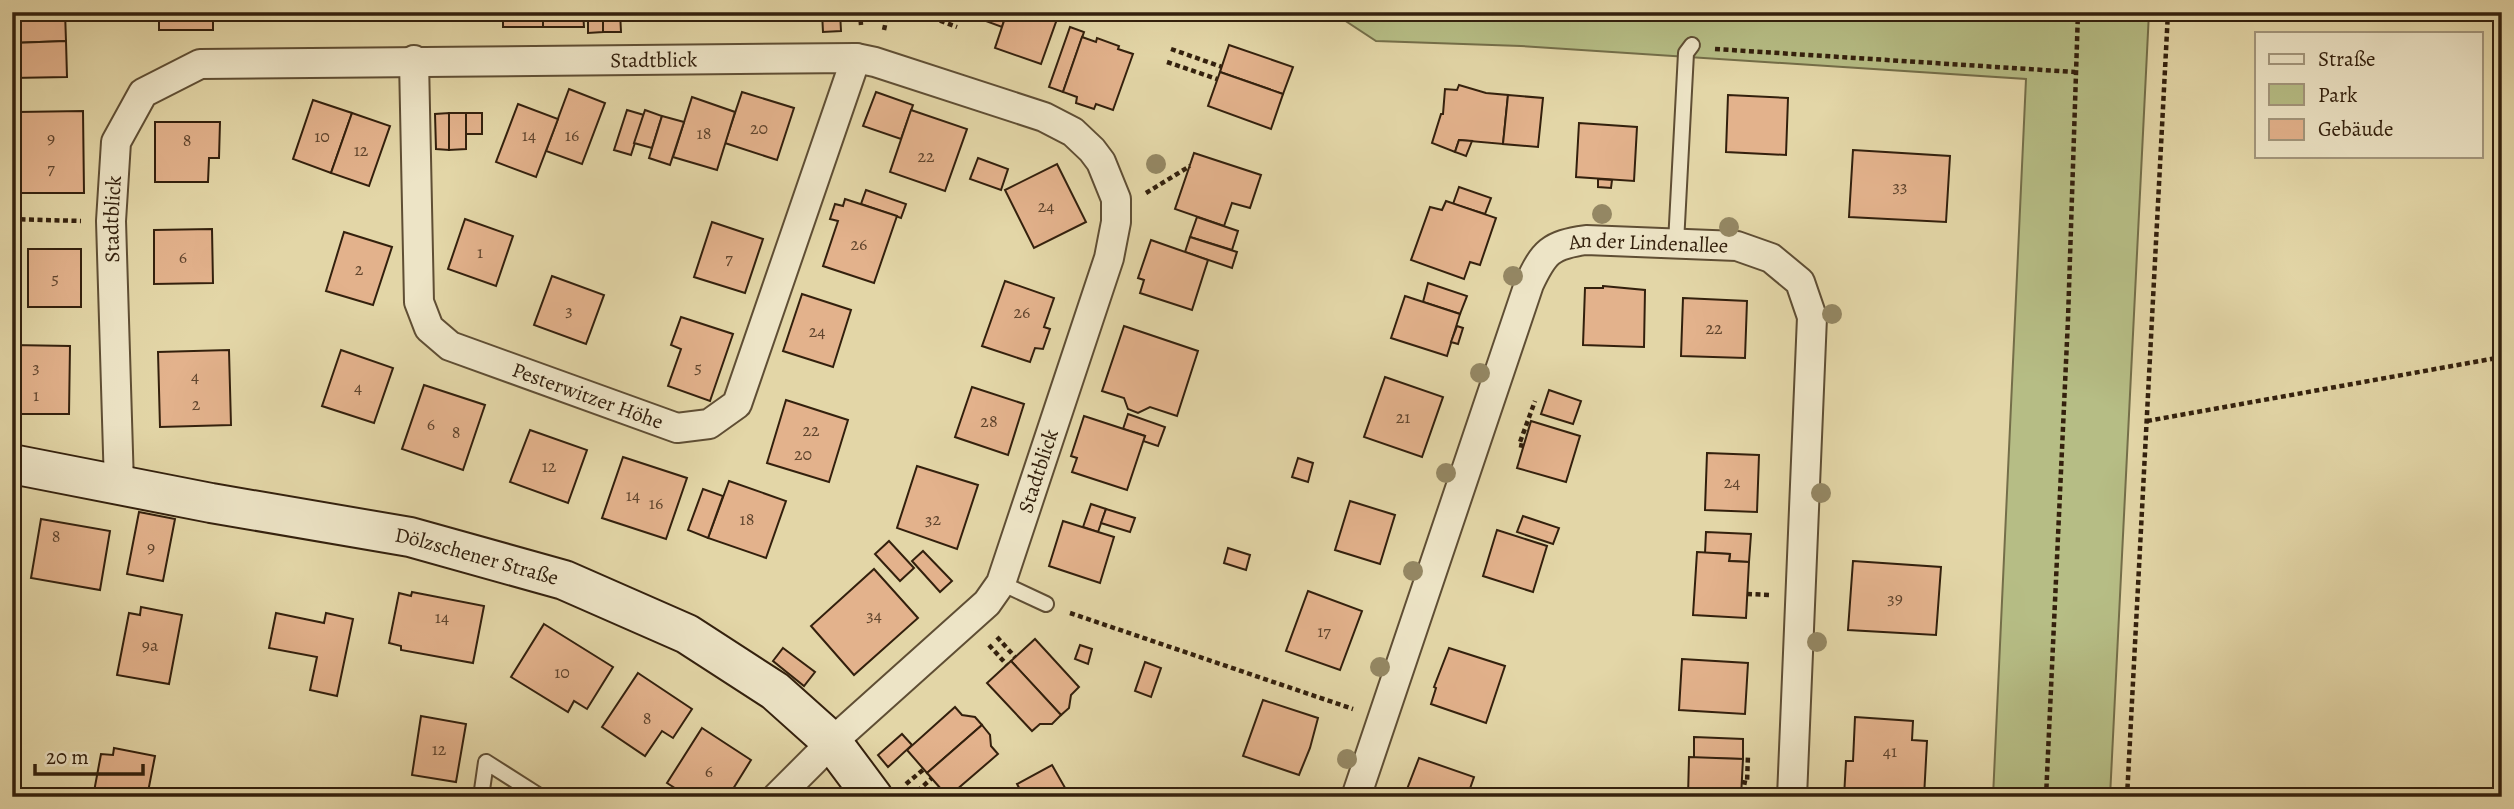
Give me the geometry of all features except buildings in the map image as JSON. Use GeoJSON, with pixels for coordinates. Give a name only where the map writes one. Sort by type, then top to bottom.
{"type":"FeatureCollection","features":[{"type":"Feature","properties":{"kind":"street","name":"Stadtblick"},"geometry":{"type":"LineString","coordinates":[[119,485],[111,221],[116,142],[143,93],[200,64],[856,58],[888,65],[1044,117],[1073,132],[1093,150],[1101,162],[1116,199],[1116,222],[1110,258],[1001,583],[988,603],[832,742],[777,797]]}},
{"type":"Feature","properties":{"kind":"street","name":"Pesterwitzer Höhe"},"geometry":{"type":"LineString","coordinates":[[414,60],[419,302],[429,328],[450,346],[677,428],[709,424],[737,404],[856,58]]}},
{"type":"Feature","properties":{"kind":"street","name":"An der Lindenallee"},"geometry":{"type":"LineString","coordinates":[[1356,797],[1529,284],[1541,259],[1562,244],[1586,240],[1737,246],[1771,258],[1800,282],[1812,317],[1792,797]]}},
{"type":"Feature","properties":{"kind":"street","name":"Dölzschener Straße"},"geometry":{"type":"LineString","coordinates":[[12,464],[410,537],[564,580],[687,634],[775,691],[885,794]]}},
{"type":"Feature","properties":{"kind":"lane"},"geometry":{"type":"LineString","coordinates":[[1676,243],[1686,53],[1692,46]]}},
{"type":"Feature","properties":{"kind":"lane"},"geometry":{"type":"LineString","coordinates":[[1001,583],[1046,604]]}},
{"type":"Feature","properties":{"kind":"lane"},"geometry":{"type":"LineString","coordinates":[[481,797],[486,762],[541,797]]}},
{"type":"Feature","properties":{"kind":"path"},"geometry":{"type":"LineString","coordinates":[[916,12],[957,27]]}},
{"type":"Feature","properties":{"kind":"path"},"geometry":{"type":"LineString","coordinates":[[2046,797],[2068,333],[2078,12]]}},
{"type":"Feature","properties":{"kind":"path"},"geometry":{"type":"LineString","coordinates":[[2127,797],[2168,12]]}},
{"type":"Feature","properties":{"kind":"path"},"geometry":{"type":"LineString","coordinates":[[1171,49],[1222,67]]}},
{"type":"Feature","properties":{"kind":"path"},"geometry":{"type":"LineString","coordinates":[[1714,49],[2076,72]]}},
{"type":"Feature","properties":{"kind":"path"},"geometry":{"type":"LineString","coordinates":[[1167,62],[1217,79]]}},
{"type":"Feature","properties":{"kind":"path"},"geometry":{"type":"LineString","coordinates":[[1140,197],[1189,166]]}},
{"type":"Feature","properties":{"kind":"path"},"geometry":{"type":"LineString","coordinates":[[12,219],[111,221]]}},
{"type":"Feature","properties":{"kind":"path"},"geometry":{"type":"LineString","coordinates":[[2147,421],[2502,358]]}},
{"type":"Feature","properties":{"kind":"path"},"geometry":{"type":"LineString","coordinates":[[1524,446],[1519,445],[1535,401]]}},
{"type":"Feature","properties":{"kind":"path"},"geometry":{"type":"LineString","coordinates":[[1046,604],[1382,718]]}},
{"type":"Feature","properties":{"kind":"path"},"geometry":{"type":"LineString","coordinates":[[988,628],[1016,657]]}},
{"type":"Feature","properties":{"kind":"path"},"geometry":{"type":"LineString","coordinates":[[980,635],[1007,665]]}},
{"type":"Feature","properties":{"kind":"path"},"geometry":{"type":"LineString","coordinates":[[1742,782],[1747,783],[1748,755]]}},
{"type":"Feature","properties":{"kind":"path"},"geometry":{"type":"LineString","coordinates":[[885,794],[924,769]]}},
{"type":"Feature","properties":{"kind":"path"},"geometry":{"type":"LineString","coordinates":[[911,797],[932,778]]}},
{"type":"Feature","properties":{"kind":"green space"},"geometry":{"type":"Polygon","coordinates":[[[1332,12],[2149,12],[2110,797],[1993,797],[2026,79],[1521,46],[1376,41],[1332,12]]]}}]}
